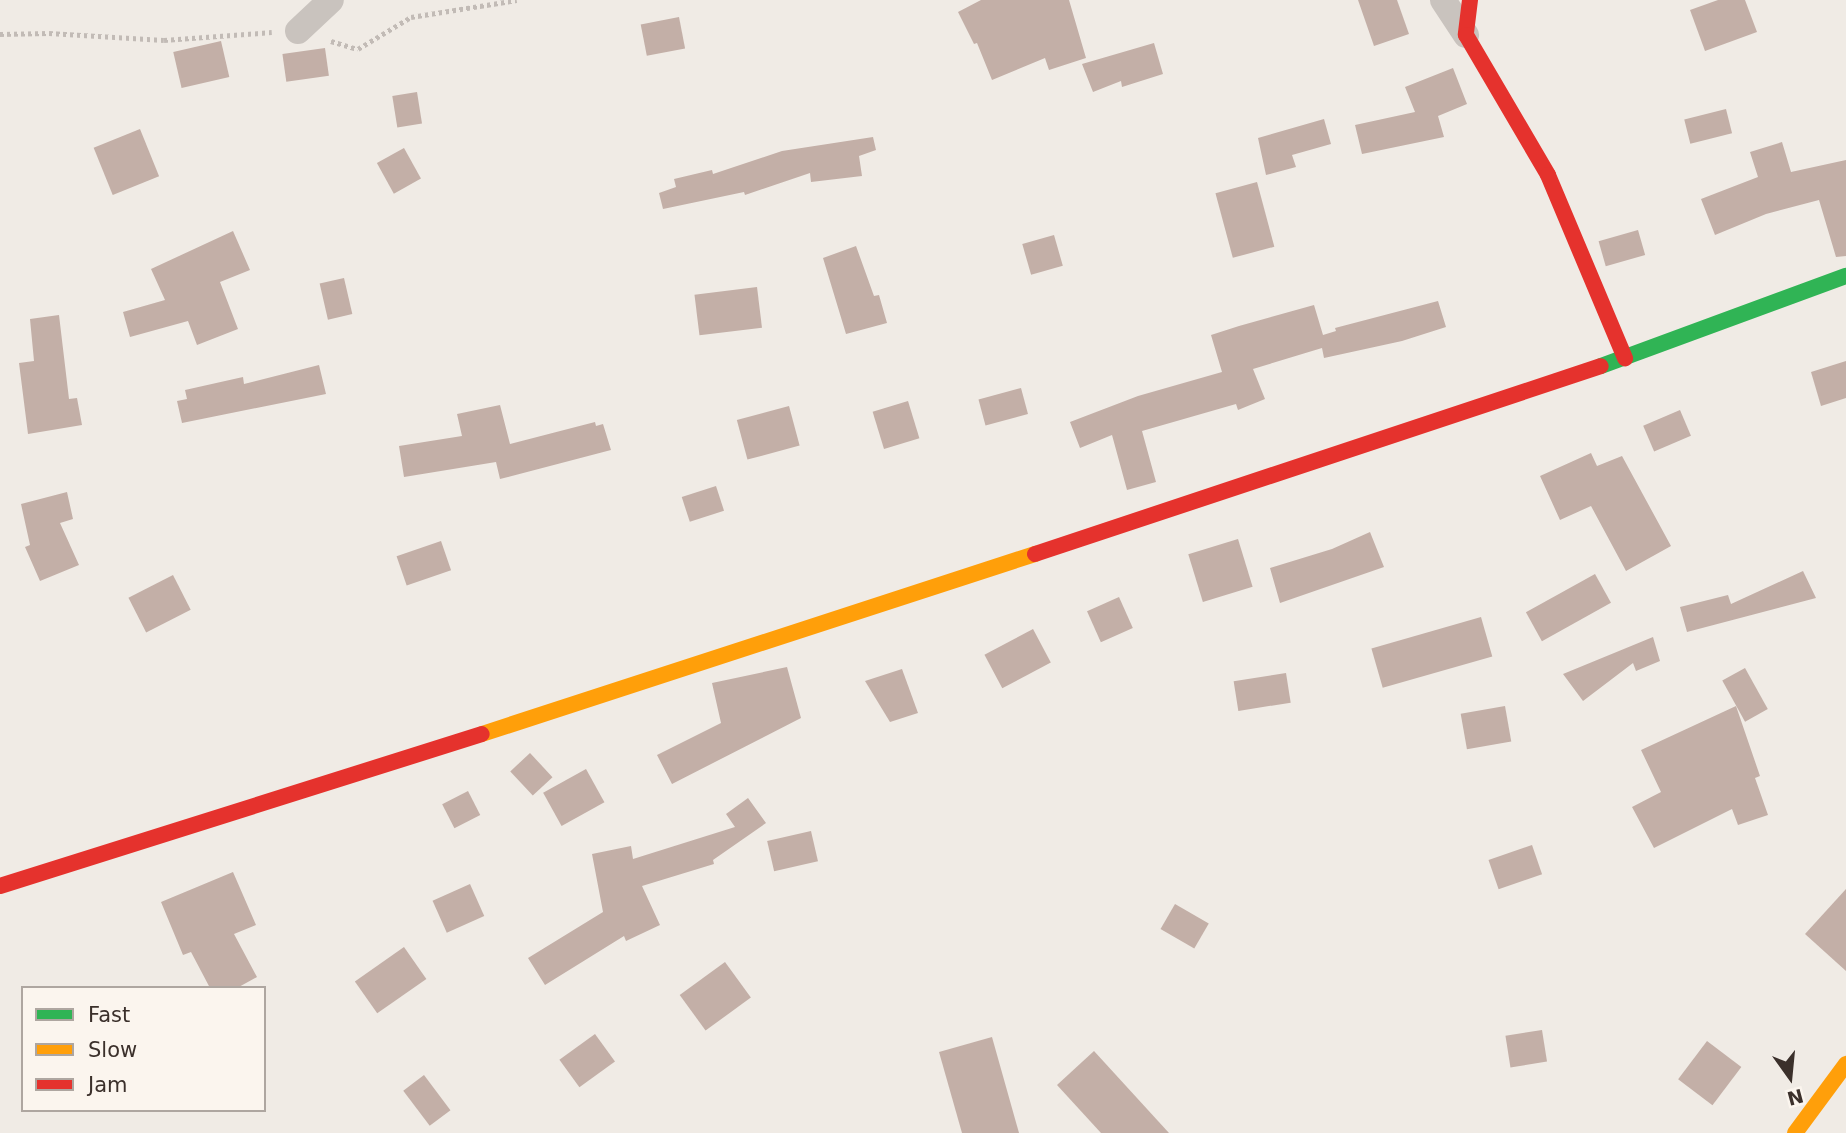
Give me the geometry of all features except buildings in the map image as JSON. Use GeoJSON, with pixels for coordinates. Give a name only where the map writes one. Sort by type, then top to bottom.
{"type":"FeatureCollection","features":[{"type":"Feature","properties":{"kind":"street"},"geometry":{"type":"LineString","coordinates":[[298,31],[331,0]]}},
{"type":"Feature","properties":{"kind":"street"},"geometry":{"type":"LineString","coordinates":[[1443,0],[1548,175],[1625,358]]}},
{"type":"Feature","properties":{"kind":"street"},"geometry":{"type":"LineString","coordinates":[[1466,35],[1470,0]]}},
{"type":"Feature","properties":{"kind":"street"},"geometry":{"type":"LineString","coordinates":[[0,886],[664,677],[1625,358],[1846,276]]}},
{"type":"Feature","properties":{"kind":"street"},"geometry":{"type":"LineString","coordinates":[[1795,1133],[1846,1064]]}},
{"type":"Feature","properties":{"kind":"path"},"geometry":{"type":"LineString","coordinates":[[0,34],[49,33],[164,40],[298,31],[358,48],[411,17],[517,0]]}},
{"type":"Feature","properties":{"kind":"traffic: fast"},"geometry":{"type":"LineString","coordinates":[[1601,366],[1846,276]]}},
{"type":"Feature","properties":{"kind":"traffic: slow"},"geometry":{"type":"LineString","coordinates":[[482,734],[1035,554]]}},
{"type":"Feature","properties":{"kind":"traffic: slow"},"geometry":{"type":"LineString","coordinates":[[1795,1133],[1846,1064]]}},
{"type":"Feature","properties":{"kind":"traffic: jam"},"geometry":{"type":"LineString","coordinates":[[1470,0],[1466,35],[1548,175],[1625,358]]}},
{"type":"Feature","properties":{"kind":"traffic: jam"},"geometry":{"type":"LineString","coordinates":[[1035,554],[1601,366]]}},
{"type":"Feature","properties":{"kind":"traffic: jam"},"geometry":{"type":"LineString","coordinates":[[0,886],[482,734]]}}]}
